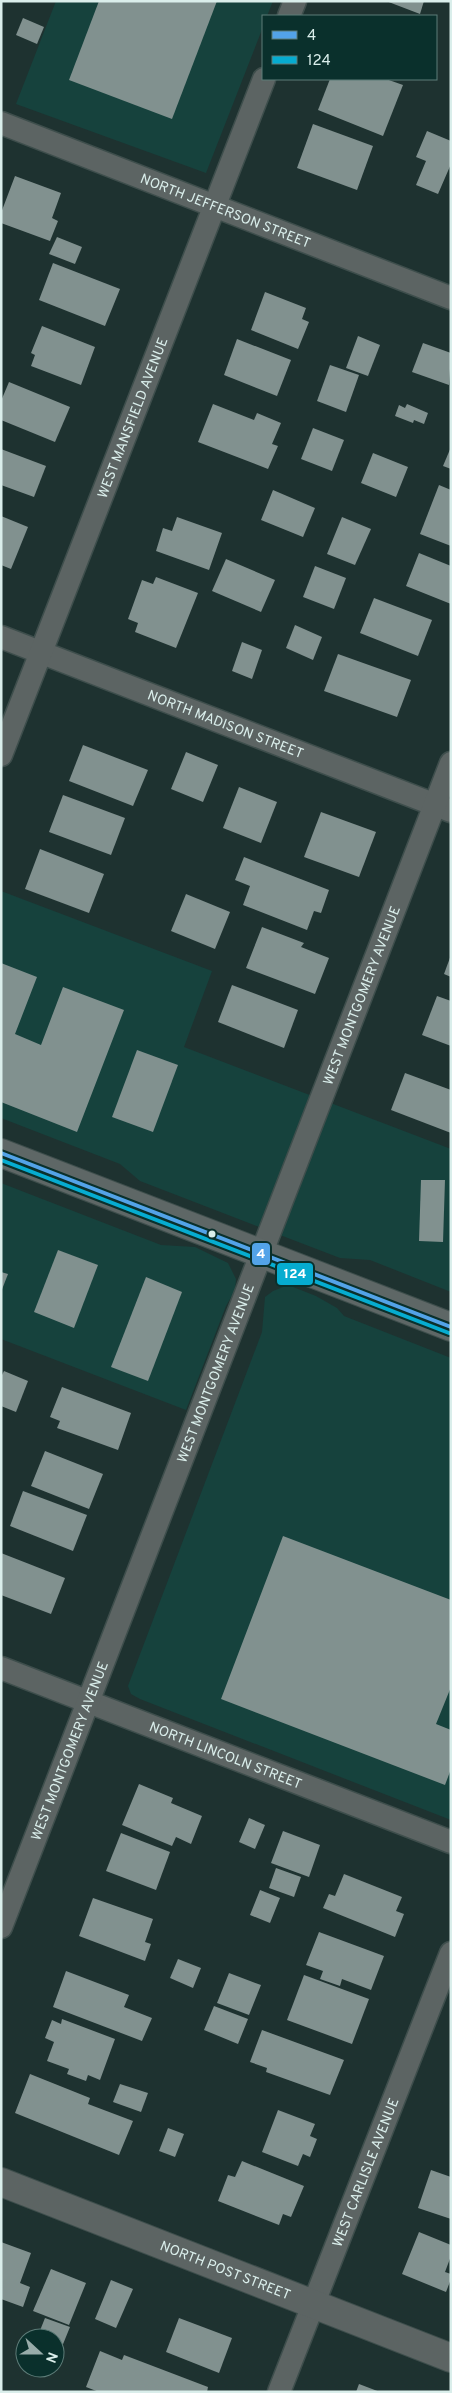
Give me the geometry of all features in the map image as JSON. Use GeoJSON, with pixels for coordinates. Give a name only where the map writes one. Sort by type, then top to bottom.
{"type":"FeatureCollection","features":[{"type":"Feature","properties":{"kind":"main road"},"geometry":{"type":"LineString","coordinates":[[1,1153],[451,1327]]}},
{"type":"Feature","properties":{"kind":"street"},"geometry":{"type":"LineString","coordinates":[[289,15],[295,1]]}},
{"type":"Feature","properties":{"kind":"street","name":"WEST MANSFIELD AVENUE"},"geometry":{"type":"LineString","coordinates":[[1,755],[264,80]]}},
{"type":"Feature","properties":{"kind":"street","name":"NORTH JEFFERSON STREET"},"geometry":{"type":"LineString","coordinates":[[1,123],[451,298]]}},
{"type":"Feature","properties":{"kind":"street","name":"NORTH MADISON STREET"},"geometry":{"type":"LineString","coordinates":[[1,637],[443,807]]}},
{"type":"Feature","properties":{"kind":"street","name":"WEST MONTGOMERY AVENUE"},"geometry":{"type":"LineString","coordinates":[[1,1927],[261,1252],[443,807],[451,763]]}},
{"type":"Feature","properties":{"kind":"street","name":"NORTH LINCOLN STREET"},"geometry":{"type":"LineString","coordinates":[[1,1668],[451,1842]]}},
{"type":"Feature","properties":{"kind":"street","name":"WEST CARLISLE AVENUE"},"geometry":{"type":"LineString","coordinates":[[279,2392],[451,1953]]}},
{"type":"Feature","properties":{"kind":"street","name":"NORTH POST STREET"},"geometry":{"type":"LineString","coordinates":[[1,2182],[451,2358]]}},
{"type":"Feature","properties":{"kind":"shaded area"},"geometry":{"type":"Polygon","coordinates":[[[56,1],[273,1],[267,15],[262,15],[262,30],[206,173],[16,104],[56,1]]]}},
{"type":"Feature","properties":{"kind":"shaded area"},"geometry":{"type":"Polygon","coordinates":[[[1,891],[212,971],[184,1047],[451,1149],[451,1292],[370,1260],[340,1258],[140,1181],[120,1164],[1,1118],[1,891]]]}},
{"type":"Feature","properties":{"kind":"shaded area"},"geometry":{"type":"Polygon","coordinates":[[[1,1183],[161,1245],[195,1247],[228,1263],[236,1279],[235,1290],[226,1306],[186,1410],[1,1339],[1,1183]]]}},
{"type":"Feature","properties":{"kind":"shaded area"},"geometry":{"type":"Polygon","coordinates":[[[288,1285],[316,1296],[337,1308],[344,1316],[451,1358],[451,1820],[140,1699],[131,1694],[128,1686],[262,1332],[265,1297],[273,1291],[288,1285]]]}},
{"type":"Feature","properties":{"kind":"building"},"geometry":{"type":"Polygon","coordinates":[[[99,1],[217,1],[172,119],[69,80],[99,1]]]}},
{"type":"Feature","properties":{"kind":"building"},"geometry":{"type":"Polygon","coordinates":[[[386,1],[424,1],[420,14],[386,1]]]}},
{"type":"Feature","properties":{"kind":"building"},"geometry":{"type":"Polygon","coordinates":[[[23,18],[44,27],[37,44],[16,35],[23,18]]]}},
{"type":"Feature","properties":{"kind":"building"},"geometry":{"type":"Polygon","coordinates":[[[330,80],[389,80],[403,85],[383,136],[318,110],[330,80]]]}},
{"type":"Feature","properties":{"kind":"building"},"geometry":{"type":"Polygon","coordinates":[[[313,124],[373,146],[357,190],[297,168],[313,124]]]}},
{"type":"Feature","properties":{"kind":"building"},"geometry":{"type":"Polygon","coordinates":[[[427,131],[451,141],[451,164],[438,194],[416,185],[426,161],[416,157],[427,131]]]}},
{"type":"Feature","properties":{"kind":"building"},"geometry":{"type":"Polygon","coordinates":[[[15,176],[61,193],[52,218],[58,221],[50,241],[1,223],[1,213],[15,176]]]}},
{"type":"Feature","properties":{"kind":"building"},"geometry":{"type":"Polygon","coordinates":[[[57,237],[82,247],[75,264],[49,254],[57,237]]]}},
{"type":"Feature","properties":{"kind":"building"},"geometry":{"type":"Polygon","coordinates":[[[53,263],[120,289],[105,326],[39,300],[53,263]]]}},
{"type":"Feature","properties":{"kind":"building"},"geometry":{"type":"Polygon","coordinates":[[[265,292],[306,308],[302,319],[309,322],[298,349],[251,330],[265,292]]]}},
{"type":"Feature","properties":{"kind":"building"},"geometry":{"type":"Polygon","coordinates":[[[42,326],[95,347],[81,385],[31,366],[35,355],[31,353],[42,326]]]}},
{"type":"Feature","properties":{"kind":"building"},"geometry":{"type":"Polygon","coordinates":[[[358,336],[380,345],[368,376],[346,368],[358,336]]]}},
{"type":"Feature","properties":{"kind":"building"},"geometry":{"type":"Polygon","coordinates":[[[237,339],[291,360],[277,396],[224,375],[237,339]]]}},
{"type":"Feature","properties":{"kind":"building"},"geometry":{"type":"Polygon","coordinates":[[[423,343],[451,353],[449,385],[412,372],[423,343]]]}},
{"type":"Feature","properties":{"kind":"building"},"geometry":{"type":"Polygon","coordinates":[[[330,365],[359,375],[346,412],[317,401],[330,365]]]}},
{"type":"Feature","properties":{"kind":"building"},"geometry":{"type":"Polygon","coordinates":[[[9,382],[70,407],[55,442],[1,420],[1,401],[9,382]]]}},
{"type":"Feature","properties":{"kind":"building"},"geometry":{"type":"Polygon","coordinates":[[[213,404],[254,420],[257,413],[281,423],[272,444],[278,446],[268,469],[198,442],[213,404]]]}},
{"type":"Feature","properties":{"kind":"building"},"geometry":{"type":"Polygon","coordinates":[[[407,404],[428,413],[424,424],[414,420],[413,423],[395,416],[399,405],[405,408],[407,404]]]}},
{"type":"Feature","properties":{"kind":"building"},"geometry":{"type":"Polygon","coordinates":[[[313,428],[344,440],[332,471],[301,459],[313,428]]]}},
{"type":"Feature","properties":{"kind":"building"},"geometry":{"type":"Polygon","coordinates":[[[451,447],[451,469],[443,466],[451,447]]]}},
{"type":"Feature","properties":{"kind":"building"},"geometry":{"type":"Polygon","coordinates":[[[1,449],[46,466],[34,497],[1,485],[1,449]]]}},
{"type":"Feature","properties":{"kind":"building"},"geometry":{"type":"Polygon","coordinates":[[[373,453],[408,467],[396,497],[361,483],[373,453]]]}},
{"type":"Feature","properties":{"kind":"building"},"geometry":{"type":"Polygon","coordinates":[[[439,485],[451,490],[451,546],[420,534],[439,485]]]}},
{"type":"Feature","properties":{"kind":"building"},"geometry":{"type":"Polygon","coordinates":[[[273,490],[315,508],[303,537],[261,520],[273,490]]]}},
{"type":"Feature","properties":{"kind":"building"},"geometry":{"type":"Polygon","coordinates":[[[1,516],[28,527],[11,569],[1,565],[1,516]]]}},
{"type":"Feature","properties":{"kind":"building"},"geometry":{"type":"Polygon","coordinates":[[[177,517],[222,533],[209,570],[156,551],[163,528],[172,531],[177,517]]]}},
{"type":"Feature","properties":{"kind":"building"},"geometry":{"type":"Polygon","coordinates":[[[342,517],[371,529],[355,565],[327,554],[342,517]]]}},
{"type":"Feature","properties":{"kind":"building"},"geometry":{"type":"Polygon","coordinates":[[[419,553],[451,566],[451,604],[406,586],[419,553]]]}},
{"type":"Feature","properties":{"kind":"building"},"geometry":{"type":"Polygon","coordinates":[[[226,559],[275,580],[261,612],[212,591],[226,559]]]}},
{"type":"Feature","properties":{"kind":"building"},"geometry":{"type":"Polygon","coordinates":[[[315,566],[346,578],[334,609],[303,597],[315,566]]]}},
{"type":"Feature","properties":{"kind":"building"},"geometry":{"type":"Polygon","coordinates":[[[156,577],[198,593],[176,648],[135,632],[138,623],[128,619],[142,580],[153,584],[156,577]]]}},
{"type":"Feature","properties":{"kind":"building"},"geometry":{"type":"Polygon","coordinates":[[[374,598],[432,620],[418,656],[360,633],[374,598]]]}},
{"type":"Feature","properties":{"kind":"building"},"geometry":{"type":"Polygon","coordinates":[[[295,625],[322,637],[313,660],[286,648],[295,625]]]}},
{"type":"Feature","properties":{"kind":"building"},"geometry":{"type":"Polygon","coordinates":[[[242,642],[262,650],[252,679],[232,671],[242,642]]]}},
{"type":"Feature","properties":{"kind":"building"},"geometry":{"type":"Polygon","coordinates":[[[338,654],[411,680],[397,717],[324,691],[338,654]]]}},
{"type":"Feature","properties":{"kind":"building"},"geometry":{"type":"Polygon","coordinates":[[[83,745],[148,770],[133,806],[69,781],[83,745]]]}},
{"type":"Feature","properties":{"kind":"building"},"geometry":{"type":"Polygon","coordinates":[[[186,752],[218,765],[203,802],[171,789],[186,752]]]}},
{"type":"Feature","properties":{"kind":"building"},"geometry":{"type":"Polygon","coordinates":[[[239,787],[277,802],[261,843],[223,828],[239,787]]]}},
{"type":"Feature","properties":{"kind":"building"},"geometry":{"type":"Polygon","coordinates":[[[63,795],[125,818],[111,855],[49,832],[63,795]]]}},
{"type":"Feature","properties":{"kind":"building"},"geometry":{"type":"Polygon","coordinates":[[[321,812],[376,832],[359,877],[304,857],[321,812]]]}},
{"type":"Feature","properties":{"kind":"building"},"geometry":{"type":"Polygon","coordinates":[[[40,849],[104,874],[89,913],[25,889],[40,849]]]}},
{"type":"Feature","properties":{"kind":"building"},"geometry":{"type":"Polygon","coordinates":[[[244,857],[329,890],[321,913],[314,911],[307,930],[243,905],[250,886],[235,880],[244,857]]]}},
{"type":"Feature","properties":{"kind":"building"},"geometry":{"type":"Polygon","coordinates":[[[186,894],[230,912],[215,949],[171,931],[186,894]]]}},
{"type":"Feature","properties":{"kind":"building"},"geometry":{"type":"Polygon","coordinates":[[[262,927],[304,943],[301,947],[329,958],[315,994],[246,968],[262,927]]]}},
{"type":"Feature","properties":{"kind":"building"},"geometry":{"type":"Polygon","coordinates":[[[451,955],[451,977],[444,974],[451,955]]]}},
{"type":"Feature","properties":{"kind":"building"},"geometry":{"type":"Polygon","coordinates":[[[1,963],[37,977],[15,1034],[41,1045],[63,987],[124,1010],[77,1132],[1,1102],[1,963]]]}},
{"type":"Feature","properties":{"kind":"building"},"geometry":{"type":"Polygon","coordinates":[[[232,985],[298,1010],[284,1048],[218,1022],[232,985]]]}},
{"type":"Feature","properties":{"kind":"building"},"geometry":{"type":"Polygon","coordinates":[[[437,996],[451,1001],[451,1046],[422,1035],[437,996]]]}},
{"type":"Feature","properties":{"kind":"building"},"geometry":{"type":"Polygon","coordinates":[[[137,1050],[178,1065],[153,1132],[112,1117],[137,1050]]]}},
{"type":"Feature","properties":{"kind":"building"},"geometry":{"type":"Polygon","coordinates":[[[405,1073],[451,1090],[451,1133],[391,1110],[405,1073]]]}},
{"type":"Feature","properties":{"kind":"building"},"geometry":{"type":"Polygon","coordinates":[[[421,1180],[445,1180],[443,1242],[419,1241],[421,1180]]]}},
{"type":"Feature","properties":{"kind":"building"},"geometry":{"type":"Polygon","coordinates":[[[58,1250],[98,1265],[74,1328],[34,1312],[58,1250]]]}},
{"type":"Feature","properties":{"kind":"building"},"geometry":{"type":"Polygon","coordinates":[[[1,1272],[8,1274],[1,1292],[1,1272]]]}},
{"type":"Feature","properties":{"kind":"building"},"geometry":{"type":"Polygon","coordinates":[[[146,1277],[182,1292],[148,1381],[111,1367],[146,1277]]]}},
{"type":"Feature","properties":{"kind":"building"},"geometry":{"type":"Polygon","coordinates":[[[4,1371],[28,1381],[16,1412],[1,1406],[1,1377],[4,1371]]]}},
{"type":"Feature","properties":{"kind":"building"},"geometry":{"type":"Polygon","coordinates":[[[62,1387],[131,1413],[118,1450],[57,1428],[60,1421],[50,1417],[62,1387]]]}},
{"type":"Feature","properties":{"kind":"building"},"geometry":{"type":"Polygon","coordinates":[[[45,1451],[103,1474],[89,1509],[31,1486],[45,1451]]]}},
{"type":"Feature","properties":{"kind":"building"},"geometry":{"type":"Polygon","coordinates":[[[23,1491],[87,1515],[73,1551],[10,1526],[23,1491]]]}},
{"type":"Feature","properties":{"kind":"building"},"geometry":{"type":"Polygon","coordinates":[[[283,1536],[451,1600],[451,1687],[436,1724],[451,1730],[451,1769],[445,1785],[221,1699],[283,1536]]]}},
{"type":"Feature","properties":{"kind":"building"},"geometry":{"type":"Polygon","coordinates":[[[1,1553],[65,1578],[51,1614],[1,1595],[1,1553]]]}},
{"type":"Feature","properties":{"kind":"building"},"geometry":{"type":"Polygon","coordinates":[[[139,1784],[173,1798],[171,1803],[202,1816],[191,1844],[176,1837],[172,1846],[122,1825],[139,1784]]]}},
{"type":"Feature","properties":{"kind":"building"},"geometry":{"type":"Polygon","coordinates":[[[249,1818],[265,1825],[255,1849],[239,1842],[249,1818]]]}},
{"type":"Feature","properties":{"kind":"building"},"geometry":{"type":"Polygon","coordinates":[[[283,1831],[320,1845],[309,1877],[271,1863],[283,1831]]]}},
{"type":"Feature","properties":{"kind":"building"},"geometry":{"type":"Polygon","coordinates":[[[121,1833],[170,1852],[156,1890],[106,1871],[121,1833]]]}},
{"type":"Feature","properties":{"kind":"building"},"geometry":{"type":"Polygon","coordinates":[[[276,1868],[301,1877],[294,1897],[269,1888],[276,1868]]]}},
{"type":"Feature","properties":{"kind":"building"},"geometry":{"type":"Polygon","coordinates":[[[344,1874],[402,1897],[396,1911],[404,1914],[395,1937],[323,1908],[329,1894],[335,1896],[344,1874]]]}},
{"type":"Feature","properties":{"kind":"building"},"geometry":{"type":"Polygon","coordinates":[[[260,1890],[280,1898],[270,1923],[250,1915],[260,1890]]]}},
{"type":"Feature","properties":{"kind":"building"},"geometry":{"type":"Polygon","coordinates":[[[93,1898],[153,1919],[145,1942],[151,1944],[145,1961],[79,1936],[93,1898]]]}},
{"type":"Feature","properties":{"kind":"building"},"geometry":{"type":"Polygon","coordinates":[[[319,1932],[384,1956],[371,1990],[342,1979],[340,1986],[320,1979],[323,1971],[306,1965],[319,1932]]]}},
{"type":"Feature","properties":{"kind":"building"},"geometry":{"type":"Polygon","coordinates":[[[178,1959],[201,1968],[193,1988],[170,1978],[178,1959]]]}},
{"type":"Feature","properties":{"kind":"building"},"geometry":{"type":"Polygon","coordinates":[[[66,1971],[129,1995],[124,2007],[152,2018],[142,2041],[53,2007],[66,1971]]]}},
{"type":"Feature","properties":{"kind":"building"},"geometry":{"type":"Polygon","coordinates":[[[229,1973],[261,1985],[249,2015],[217,2003],[229,1973]]]}},
{"type":"Feature","properties":{"kind":"building"},"geometry":{"type":"Polygon","coordinates":[[[304,1975],[369,1999],[352,2044],[287,2020],[304,1975]]]}},
{"type":"Feature","properties":{"kind":"building"},"geometry":{"type":"Polygon","coordinates":[[[214,2006],[248,2019],[238,2044],[204,2030],[214,2006]]]}},
{"type":"Feature","properties":{"kind":"building"},"geometry":{"type":"Polygon","coordinates":[[[62,2019],[115,2039],[100,2080],[88,2075],[86,2081],[67,2074],[69,2069],[47,2061],[54,2042],[45,2038],[52,2020],[61,2024],[62,2019]]]}},
{"type":"Feature","properties":{"kind":"building"},"geometry":{"type":"Polygon","coordinates":[[[262,2030],[344,2060],[330,2095],[266,2072],[267,2068],[250,2062],[262,2030]]]}},
{"type":"Feature","properties":{"kind":"building"},"geometry":{"type":"Polygon","coordinates":[[[30,2074],[90,2098],[88,2104],[133,2121],[119,2155],[15,2113],[30,2074]]]}},
{"type":"Feature","properties":{"kind":"building"},"geometry":{"type":"Polygon","coordinates":[[[120,2084],[148,2093],[141,2112],[113,2102],[120,2084]]]}},
{"type":"Feature","properties":{"kind":"building"},"geometry":{"type":"Polygon","coordinates":[[[278,2110],[315,2124],[310,2136],[317,2139],[310,2157],[303,2154],[298,2166],[262,2152],[278,2110]]]}},
{"type":"Feature","properties":{"kind":"building"},"geometry":{"type":"Polygon","coordinates":[[[168,2128],[184,2134],[175,2157],[159,2151],[168,2128]]]}},
{"type":"Feature","properties":{"kind":"building"},"geometry":{"type":"Polygon","coordinates":[[[242,2161],[304,2186],[291,2217],[283,2214],[279,2225],[218,2201],[228,2175],[235,2177],[242,2161]]]}},
{"type":"Feature","properties":{"kind":"building"},"geometry":{"type":"Polygon","coordinates":[[[431,2170],[451,2177],[451,2219],[418,2208],[431,2170]]]}},
{"type":"Feature","properties":{"kind":"building"},"geometry":{"type":"Polygon","coordinates":[[[419,2232],[451,2245],[451,2256],[445,2272],[451,2274],[451,2279],[446,2292],[402,2274],[419,2232]]]}},
{"type":"Feature","properties":{"kind":"building"},"geometry":{"type":"Polygon","coordinates":[[[1,2242],[31,2253],[20,2283],[30,2287],[23,2307],[1,2299],[1,2242]]]}},
{"type":"Feature","properties":{"kind":"building"},"geometry":{"type":"Polygon","coordinates":[[[51,2269],[86,2283],[69,2325],[33,2311],[51,2269]]]}},
{"type":"Feature","properties":{"kind":"building"},"geometry":{"type":"Polygon","coordinates":[[[111,2280],[133,2289],[116,2328],[95,2319],[111,2280]]]}},
{"type":"Feature","properties":{"kind":"building"},"geometry":{"type":"Polygon","coordinates":[[[45,2318],[70,2327],[65,2339],[65,2328],[41,2328],[45,2318]]]}},
{"type":"Feature","properties":{"kind":"building"},"geometry":{"type":"Polygon","coordinates":[[[179,2318],[232,2338],[219,2373],[166,2352],[179,2318]]]}},
{"type":"Feature","properties":{"kind":"building"},"geometry":{"type":"Polygon","coordinates":[[[100,2351],[122,2360],[124,2355],[208,2387],[207,2392],[99,2392],[86,2387],[100,2351]]]}},
{"type":"Feature","properties":{"kind":"building"},"geometry":{"type":"Polygon","coordinates":[[[359,2384],[380,2392],[356,2392],[359,2384]]]}},
{"type":"Feature","properties":{"kind":"transit line","name":"4"},"geometry":{"type":"LineString","coordinates":[[1,1153],[451,1327]]}},
{"type":"Feature","properties":{"kind":"transit line","name":"124"},"geometry":{"type":"LineString","coordinates":[[1,1160],[449,1333]]}}]}
